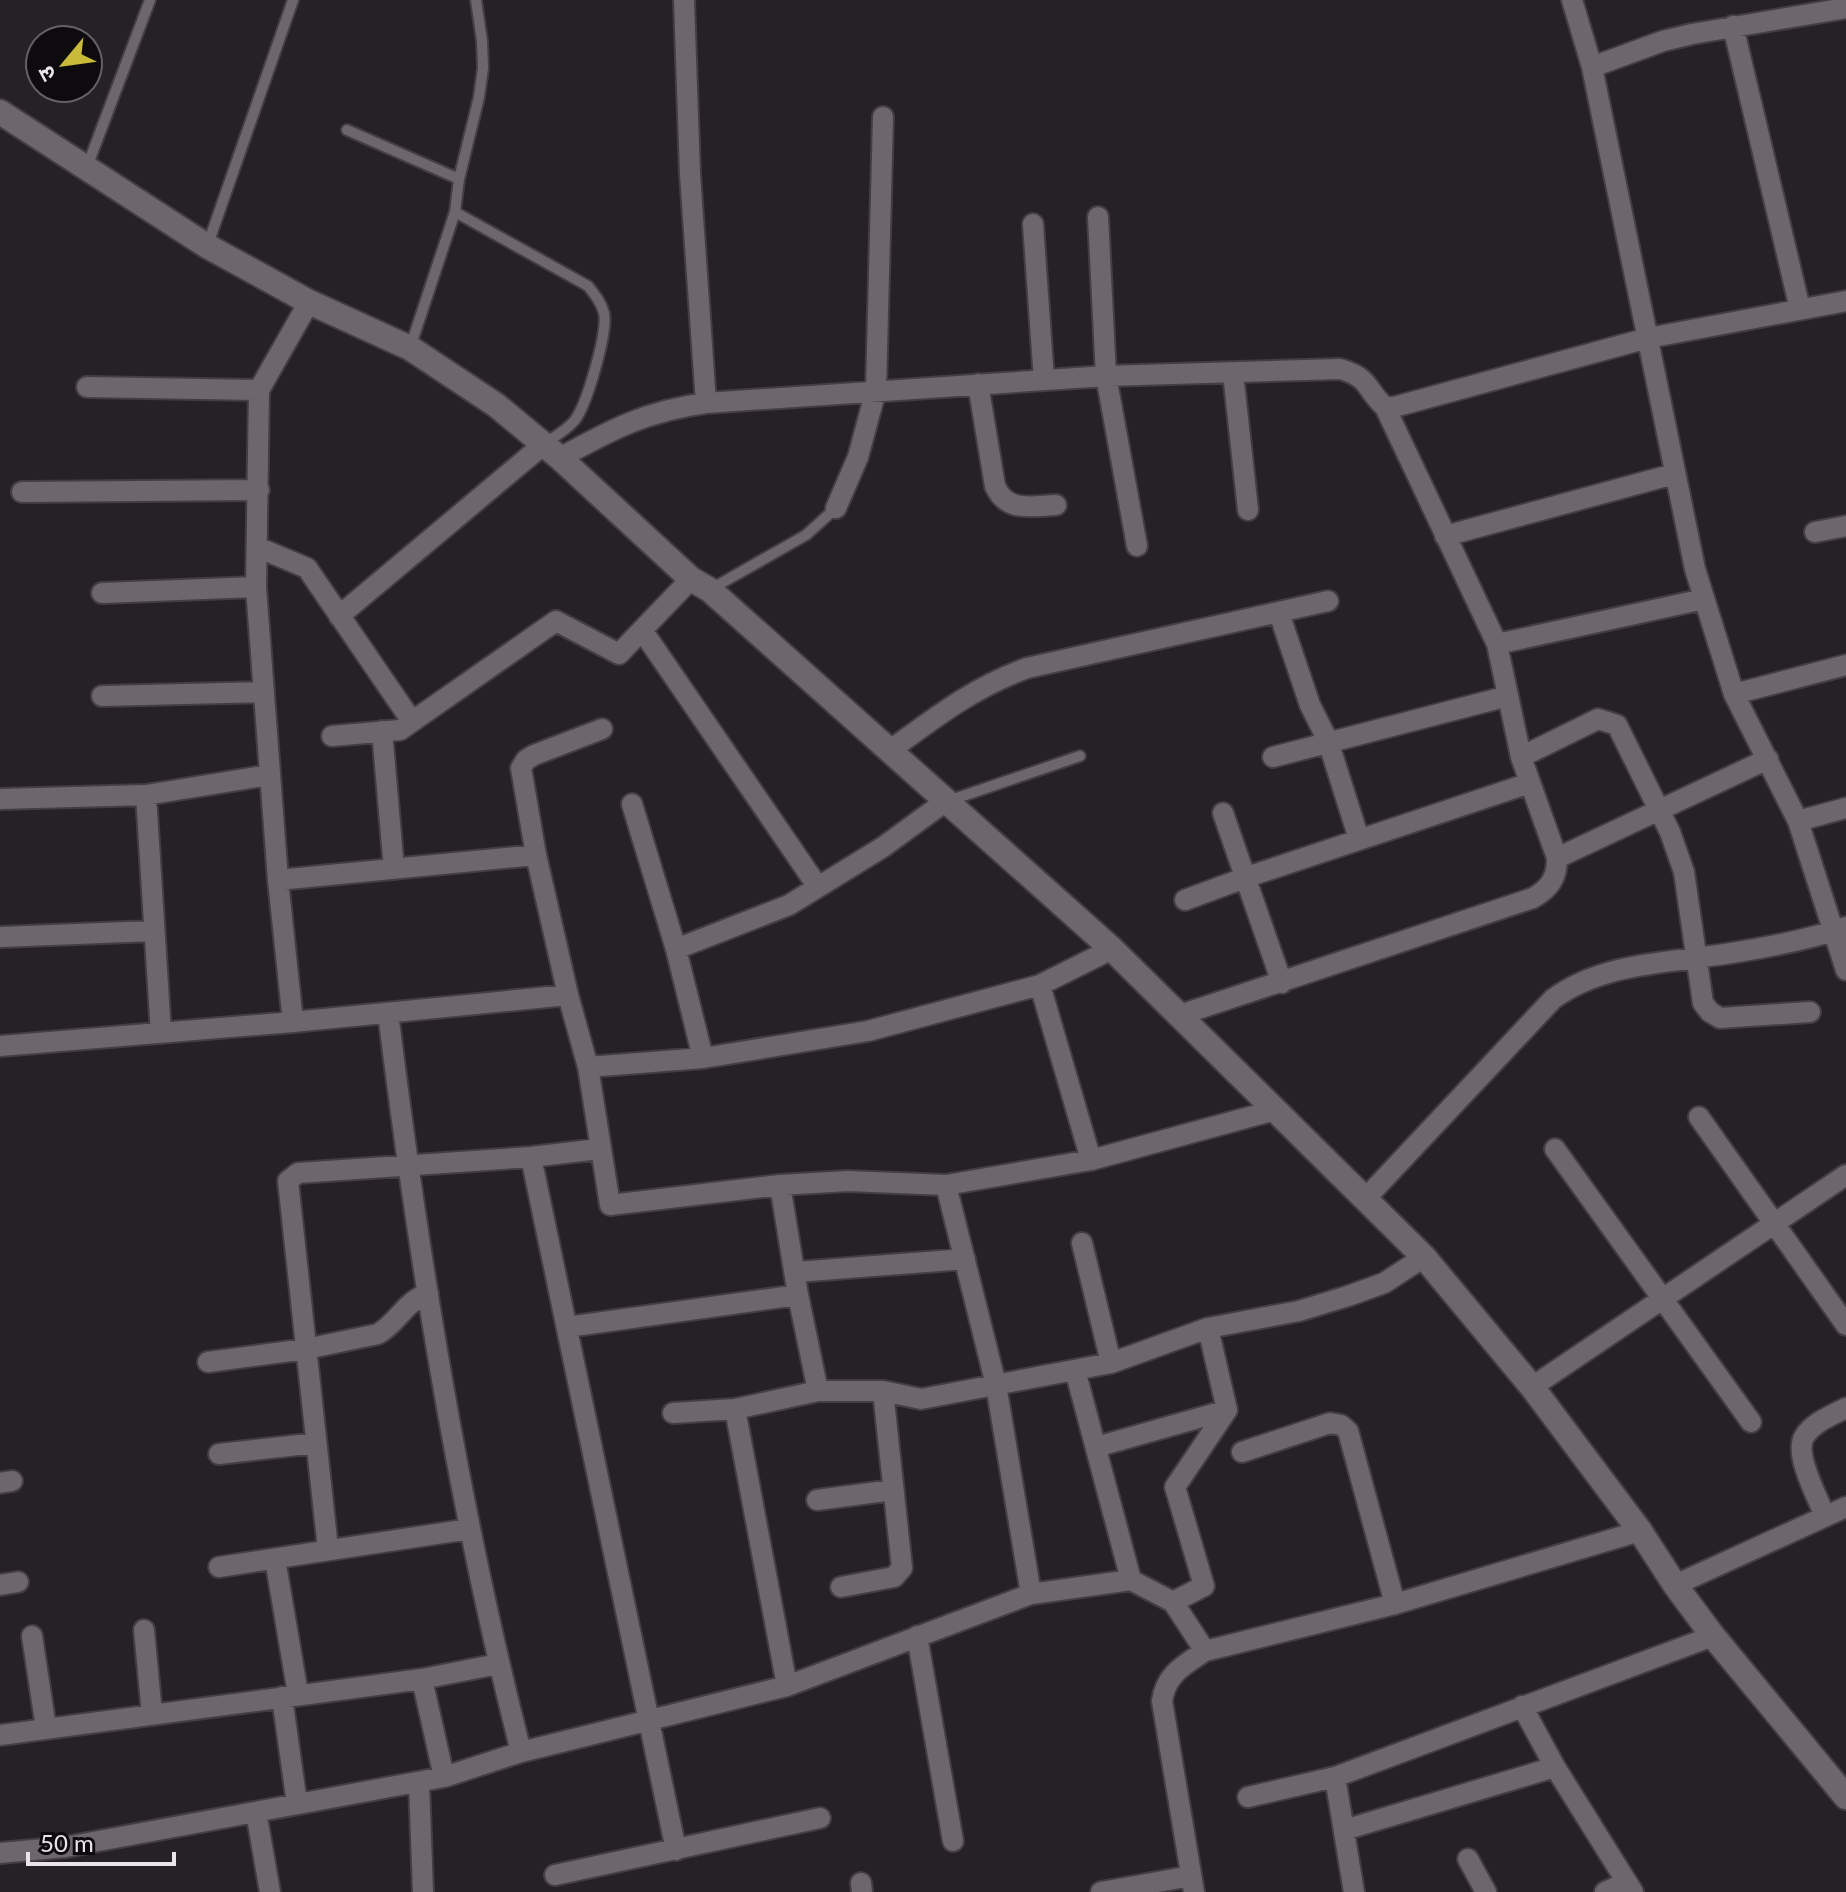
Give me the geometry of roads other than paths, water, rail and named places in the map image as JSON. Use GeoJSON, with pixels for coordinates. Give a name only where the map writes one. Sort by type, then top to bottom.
{"type":"FeatureCollection","features":[{"type":"Feature","properties":{"kind":"street"},"geometry":{"type":"LineString","coordinates":[[684,0],[690,174],[706,403]]}},
{"type":"Feature","properties":{"kind":"street"},"geometry":{"type":"LineString","coordinates":[[1572,0],[1592,67],[1674,474],[1704,599],[1734,694],[1798,821],[1840,929],[1846,970]]}},
{"type":"Feature","properties":{"kind":"street"},"geometry":{"type":"LineString","coordinates":[[1592,67],[1663,41],[1733,26],[1846,6],[1846,17]]}},
{"type":"Feature","properties":{"kind":"street"},"geometry":{"type":"LineString","coordinates":[[1733,26],[1800,309]]}},
{"type":"Feature","properties":{"kind":"street"},"geometry":{"type":"LineString","coordinates":[[0,112],[207,246],[309,302],[410,348],[496,405],[552,451],[1112,949],[1424,1257],[1532,1387],[1640,1531],[1713,1636],[1846,1797]]}},
{"type":"Feature","properties":{"kind":"street"},"geometry":{"type":"LineString","coordinates":[[836,508],[858,457],[876,390],[883,117]]}},
{"type":"Feature","properties":{"kind":"street"},"geometry":{"type":"LineString","coordinates":[[1098,217],[1106,376],[1137,546]]}},
{"type":"Feature","properties":{"kind":"street"},"geometry":{"type":"LineString","coordinates":[[1033,224],[1044,380]]}},
{"type":"Feature","properties":{"kind":"street"},"geometry":{"type":"LineString","coordinates":[[1385,407],[1648,338],[1846,301]]}},
{"type":"Feature","properties":{"kind":"street"},"geometry":{"type":"LineString","coordinates":[[293,1022],[269,775],[256,587],[259,390],[309,302]]}},
{"type":"Feature","properties":{"kind":"street"},"geometry":{"type":"LineString","coordinates":[[339,616],[552,451],[645,415],[672,408],[876,390],[1106,376],[1340,369],[1356,373],[1366,381],[1385,407],[1497,644],[1521,757],[1557,858],[1553,882],[1533,898],[1180,1015]]}},
{"type":"Feature","properties":{"kind":"street"},"geometry":{"type":"LineString","coordinates":[[1233,373],[1248,510]]}},
{"type":"Feature","properties":{"kind":"street"},"geometry":{"type":"LineString","coordinates":[[978,384],[995,486],[1000,497],[1012,505],[1056,505]]}},
{"type":"Feature","properties":{"kind":"street"},"geometry":{"type":"LineString","coordinates":[[87,387],[259,390]]}},
{"type":"Feature","properties":{"kind":"street"},"geometry":{"type":"LineString","coordinates":[[1445,536],[1674,474]]}},
{"type":"Feature","properties":{"kind":"street"},"geometry":{"type":"LineString","coordinates":[[22,492],[259,490]]}},
{"type":"Feature","properties":{"kind":"street"},"geometry":{"type":"LineString","coordinates":[[1815,532],[1846,526]]}},
{"type":"Feature","properties":{"kind":"street"},"geometry":{"type":"LineString","coordinates":[[257,547],[307,568],[411,720]]}},
{"type":"Feature","properties":{"kind":"street"},"geometry":{"type":"LineString","coordinates":[[332,736],[400,730],[556,621],[619,654],[642,630],[700,585]]}},
{"type":"Feature","properties":{"kind":"street"},"geometry":{"type":"LineString","coordinates":[[102,593],[256,587]]}},
{"type":"Feature","properties":{"kind":"street"},"geometry":{"type":"LineString","coordinates":[[1497,644],[1704,599]]}},
{"type":"Feature","properties":{"kind":"street"},"geometry":{"type":"LineString","coordinates":[[889,751],[970,693],[1027,668],[1328,601]]}},
{"type":"Feature","properties":{"kind":"street"},"geometry":{"type":"LineString","coordinates":[[1279,613],[1306,696],[1328,741],[1359,839]]}},
{"type":"Feature","properties":{"kind":"street"},"geometry":{"type":"LineString","coordinates":[[642,630],[818,887]]}},
{"type":"Feature","properties":{"kind":"street"},"geometry":{"type":"LineString","coordinates":[[1734,694],[1846,665]]}},
{"type":"Feature","properties":{"kind":"street"},"geometry":{"type":"LineString","coordinates":[[102,696],[262,692]]}},
{"type":"Feature","properties":{"kind":"street"},"geometry":{"type":"LineString","coordinates":[[1273,757],[1508,696]]}},
{"type":"Feature","properties":{"kind":"street"},"geometry":{"type":"LineString","coordinates":[[1521,757],[1598,719],[1617,725],[1659,810],[1684,872],[1703,1003],[1720,1018],[1810,1012]]}},
{"type":"Feature","properties":{"kind":"street"},"geometry":{"type":"LineString","coordinates":[[602,729],[534,755],[521,768],[536,855],[588,1067],[610,1205],[780,1185],[848,1181],[946,1185],[1091,1160],[1275,1110]]}},
{"type":"Feature","properties":{"kind":"street"},"geometry":{"type":"LineString","coordinates":[[382,731],[394,869]]}},
{"type":"Feature","properties":{"kind":"street"},"geometry":{"type":"LineString","coordinates":[[1557,858],[1768,759]]}},
{"type":"Feature","properties":{"kind":"street"},"geometry":{"type":"LineString","coordinates":[[0,799],[146,795],[269,775]]}},
{"type":"Feature","properties":{"kind":"street"},"geometry":{"type":"LineString","coordinates":[[1185,900],[1530,783]]}},
{"type":"Feature","properties":{"kind":"street"},"geometry":{"type":"LineString","coordinates":[[146,795],[161,1033]]}},
{"type":"Feature","properties":{"kind":"street"},"geometry":{"type":"LineString","coordinates":[[676,949],[789,905],[909,829],[946,801]]}},
{"type":"Feature","properties":{"kind":"street"},"geometry":{"type":"LineString","coordinates":[[632,804],[676,949],[703,1058]]}},
{"type":"Feature","properties":{"kind":"street"},"geometry":{"type":"LineString","coordinates":[[1798,821],[1846,808]]}},
{"type":"Feature","properties":{"kind":"street"},"geometry":{"type":"LineString","coordinates":[[1223,813],[1282,983]]}},
{"type":"Feature","properties":{"kind":"street"},"geometry":{"type":"LineString","coordinates":[[278,880],[536,855]]}},
{"type":"Feature","properties":{"kind":"street"},"geometry":{"type":"LineString","coordinates":[[1366,1198],[1561,993],[1594,976],[1618,969],[1698,958],[1840,929]]}},
{"type":"Feature","properties":{"kind":"street"},"geometry":{"type":"LineString","coordinates":[[0,937],[153,931]]}},
{"type":"Feature","properties":{"kind":"street"},"geometry":{"type":"LineString","coordinates":[[588,1067],[703,1058],[868,1031],[1040,985],[1112,949]]}},
{"type":"Feature","properties":{"kind":"street"},"geometry":{"type":"LineString","coordinates":[[1040,985],[1091,1160]]}},
{"type":"Feature","properties":{"kind":"street"},"geometry":{"type":"LineString","coordinates":[[0,1046],[568,995]]}},
{"type":"Feature","properties":{"kind":"street"},"geometry":{"type":"LineString","coordinates":[[388,1013],[406,1163],[469,1529],[498,1664],[521,1752]]}},
{"type":"Feature","properties":{"kind":"street"},"geometry":{"type":"LineString","coordinates":[[1699,1117],[1846,1325]]}},
{"type":"Feature","properties":{"kind":"street"},"geometry":{"type":"LineString","coordinates":[[328,1549],[288,1181],[298,1173],[406,1163],[531,1157],[599,1149]]}},
{"type":"Feature","properties":{"kind":"street"},"geometry":{"type":"LineString","coordinates":[[1555,1149],[1751,1422]]}},
{"type":"Feature","properties":{"kind":"street"},"geometry":{"type":"LineString","coordinates":[[531,1157],[676,1850]]}},
{"type":"Feature","properties":{"kind":"street"},"geometry":{"type":"LineString","coordinates":[[1532,1387],[1846,1175]]}},
{"type":"Feature","properties":{"kind":"street"},"geometry":{"type":"LineString","coordinates":[[780,1185],[818,1391]]}},
{"type":"Feature","properties":{"kind":"street"},"geometry":{"type":"LineString","coordinates":[[946,1185],[996,1385],[1031,1594]]}},
{"type":"Feature","properties":{"kind":"street"},"geometry":{"type":"LineString","coordinates":[[1082,1243],[1111,1363]]}},
{"type":"Feature","properties":{"kind":"street"},"geometry":{"type":"LineString","coordinates":[[673,1413],[735,1409],[818,1391],[883,1391],[921,1399],[1111,1363],[1208,1328],[1299,1311],[1348,1296],[1384,1283],[1424,1257]]}},
{"type":"Feature","properties":{"kind":"street"},"geometry":{"type":"LineString","coordinates":[[796,1272],[965,1259]]}},
{"type":"Feature","properties":{"kind":"street"},"geometry":{"type":"LineString","coordinates":[[208,1362],[306,1349],[378,1334],[408,1303],[428,1293]]}},
{"type":"Feature","properties":{"kind":"street"},"geometry":{"type":"LineString","coordinates":[[567,1327],[798,1295]]}},
{"type":"Feature","properties":{"kind":"street"},"geometry":{"type":"LineString","coordinates":[[1173,1602],[1204,1586],[1175,1487],[1227,1410],[1208,1328]]}},
{"type":"Feature","properties":{"kind":"street"},"geometry":{"type":"LineString","coordinates":[[1075,1370],[1131,1580]]}},
{"type":"Feature","properties":{"kind":"street"},"geometry":{"type":"LineString","coordinates":[[841,1587],[894,1577],[902,1568],[883,1391]]}},
{"type":"Feature","properties":{"kind":"street"},"geometry":{"type":"LineString","coordinates":[[1825,1516],[1805,1467],[1802,1439],[1810,1430],[1846,1408]]}},
{"type":"Feature","properties":{"kind":"street"},"geometry":{"type":"LineString","coordinates":[[735,1409],[787,1686]]}},
{"type":"Feature","properties":{"kind":"street"},"geometry":{"type":"LineString","coordinates":[[1096,1447],[1227,1410]]}},
{"type":"Feature","properties":{"kind":"street"},"geometry":{"type":"LineString","coordinates":[[1242,1452],[1330,1423],[1341,1425],[1348,1431],[1395,1604]]}},
{"type":"Feature","properties":{"kind":"street"},"geometry":{"type":"LineString","coordinates":[[219,1454],[316,1443]]}},
{"type":"Feature","properties":{"kind":"street"},"geometry":{"type":"LineString","coordinates":[[817,1500],[893,1490]]}},
{"type":"Feature","properties":{"kind":"street"},"geometry":{"type":"LineString","coordinates":[[1675,1585],[1846,1507]]}},
{"type":"Feature","properties":{"kind":"street"},"geometry":{"type":"LineString","coordinates":[[219,1567],[469,1529]]}},
{"type":"Feature","properties":{"kind":"street"},"geometry":{"type":"LineString","coordinates":[[1101,1892],[1192,1884],[1162,1701],[1164,1688],[1173,1672],[1205,1651],[1395,1604],[1640,1531]]}},
{"type":"Feature","properties":{"kind":"street"},"geometry":{"type":"LineString","coordinates":[[275,1559],[290,1696],[297,1804]]}},
{"type":"Feature","properties":{"kind":"street"},"geometry":{"type":"LineString","coordinates":[[0,1853],[66,1847],[444,1777],[521,1752],[787,1686],[1031,1594],[1131,1580],[1173,1602],[1205,1651]]}},
{"type":"Feature","properties":{"kind":"street"},"geometry":{"type":"LineString","coordinates":[[144,1630],[152,1714]]}},
{"type":"Feature","properties":{"kind":"street"},"geometry":{"type":"LineString","coordinates":[[32,1636],[46,1728]]}},
{"type":"Feature","properties":{"kind":"street"},"geometry":{"type":"LineString","coordinates":[[917,1636],[953,1841]]}},
{"type":"Feature","properties":{"kind":"street"},"geometry":{"type":"LineString","coordinates":[[1248,1797],[1335,1777],[1713,1636]]}},
{"type":"Feature","properties":{"kind":"street"},"geometry":{"type":"LineString","coordinates":[[0,1735],[422,1679],[498,1664]]}},
{"type":"Feature","properties":{"kind":"street"},"geometry":{"type":"LineString","coordinates":[[422,1679],[444,1777]]}},
{"type":"Feature","properties":{"kind":"street"},"geometry":{"type":"LineString","coordinates":[[1522,1706],[1555,1767],[1630,1887],[1605,1892]]}},
{"type":"Feature","properties":{"kind":"street"},"geometry":{"type":"LineString","coordinates":[[1344,1830],[1555,1767]]}},
{"type":"Feature","properties":{"kind":"street"},"geometry":{"type":"LineString","coordinates":[[1335,1777],[1354,1892]]}},
{"type":"Feature","properties":{"kind":"street"},"geometry":{"type":"LineString","coordinates":[[419,1783],[423,1892]]}},
{"type":"Feature","properties":{"kind":"street"},"geometry":{"type":"LineString","coordinates":[[256,1812],[270,1892]]}},
{"type":"Feature","properties":{"kind":"street"},"geometry":{"type":"LineString","coordinates":[[555,1875],[820,1818]]}},
{"type":"Feature","properties":{"kind":"street"},"geometry":{"type":"LineString","coordinates":[[1468,1859],[1486,1892]]}},
{"type":"Feature","properties":{"kind":"lane"},"geometry":{"type":"LineString","coordinates":[[87,168],[150,0]]}},
{"type":"Feature","properties":{"kind":"lane"},"geometry":{"type":"LineString","coordinates":[[207,246],[293,0]]}},
{"type":"Feature","properties":{"kind":"lane"},"geometry":{"type":"LineString","coordinates":[[410,348],[455,212],[483,68],[476,0]]}},
{"type":"Feature","properties":{"kind":"lane"},"geometry":{"type":"LineString","coordinates":[[347,130],[459,179]]}},
{"type":"Feature","properties":{"kind":"lane"},"geometry":{"type":"LineString","coordinates":[[455,212],[588,286],[599,299],[604,314],[604,334],[580,411],[552,451]]}},
{"type":"Feature","properties":{"kind":"lane"},"geometry":{"type":"LineString","coordinates":[[700,585],[806,535],[836,508]]}},
{"type":"Feature","properties":{"kind":"lane"},"geometry":{"type":"LineString","coordinates":[[946,801],[1080,756]]}}]}
